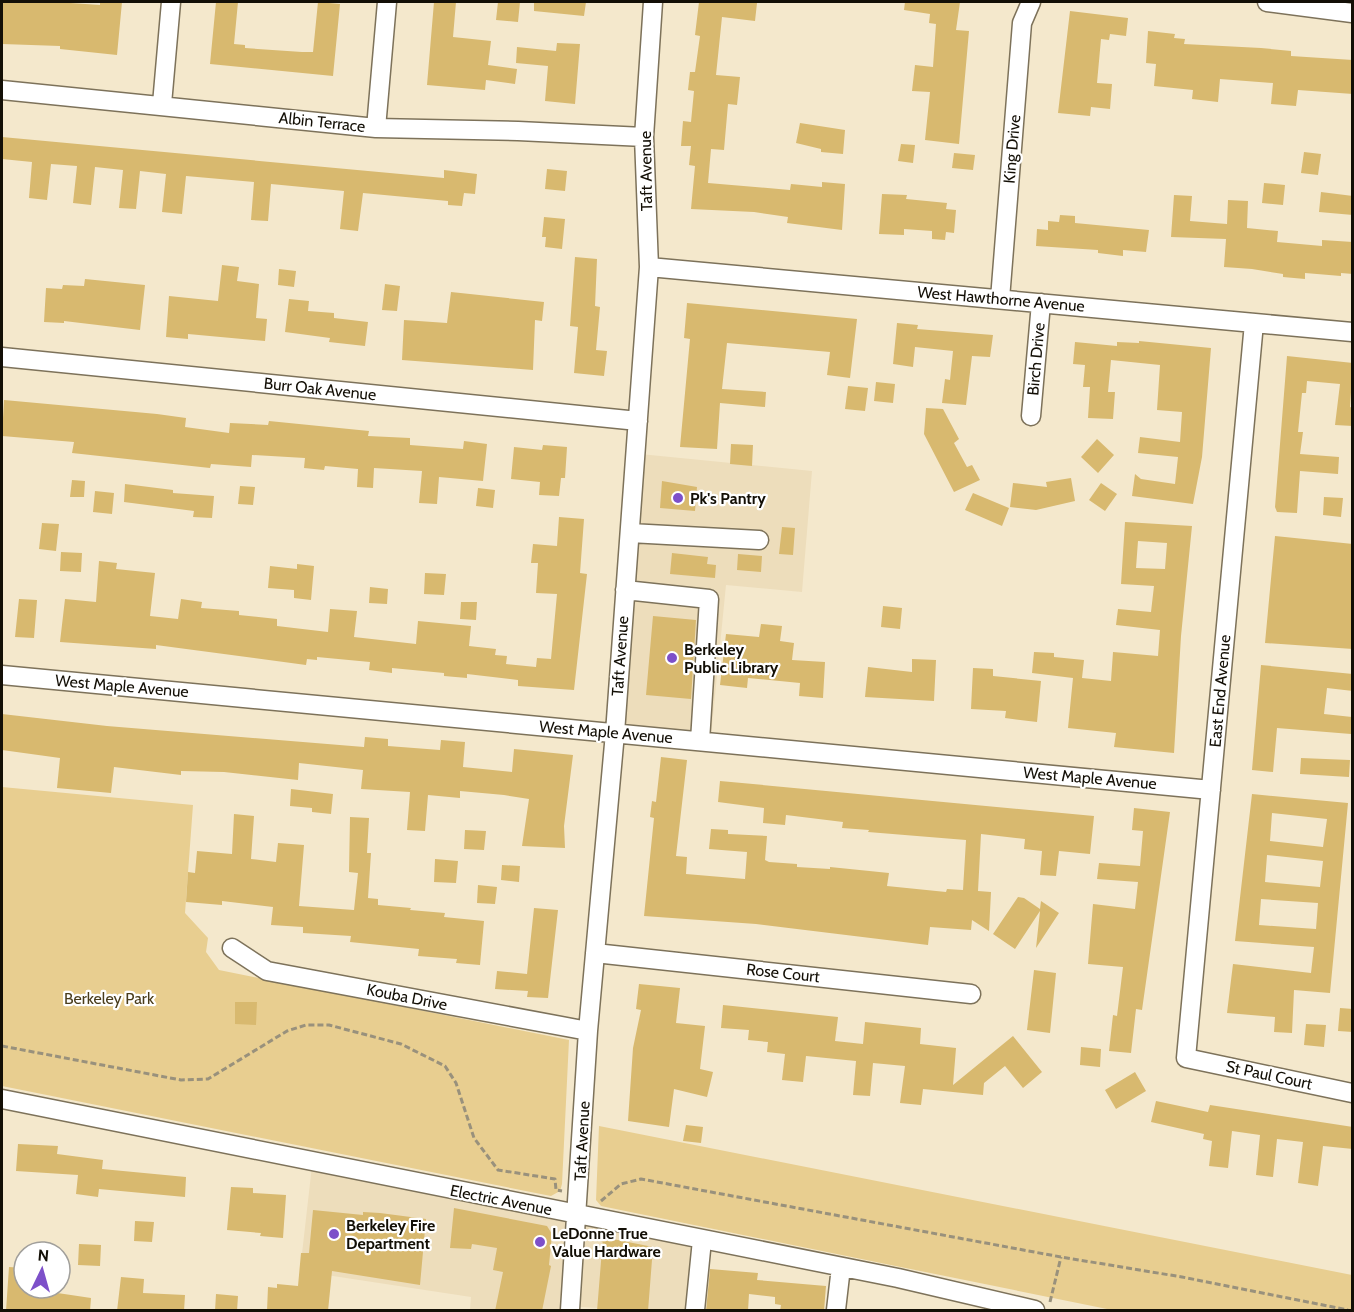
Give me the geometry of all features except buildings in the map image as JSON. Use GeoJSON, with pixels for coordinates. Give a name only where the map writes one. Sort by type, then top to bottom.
{"type":"FeatureCollection","features":[{"type":"Feature","properties":{"kind":"street"},"geometry":{"type":"LineString","coordinates":[[162,105],[171,2]]}},
{"type":"Feature","properties":{"kind":"street"},"geometry":{"type":"LineString","coordinates":[[376,128],[387,2]]}},
{"type":"Feature","properties":{"kind":"street","name":"Taft Avenue"},"geometry":{"type":"LineString","coordinates":[[570,1311],[588,1031],[615,733],[649,267],[644,137],[653,2]]}},
{"type":"Feature","properties":{"kind":"street","name":"King Drive"},"geometry":{"type":"LineString","coordinates":[[1000,299],[1022,23],[1031,2]]}},
{"type":"Feature","properties":{"kind":"street"},"geometry":{"type":"LineString","coordinates":[[1267,2],[1353,13]]}},
{"type":"Feature","properties":{"kind":"street","name":"Albin Terrace"},"geometry":{"type":"LineString","coordinates":[[2,90],[376,128],[644,137]]}},
{"type":"Feature","properties":{"kind":"street","name":"West Hawthorne Avenue"},"geometry":{"type":"LineString","coordinates":[[649,267],[1353,332]]}},
{"type":"Feature","properties":{"kind":"street","name":"Birch Drive"},"geometry":{"type":"LineString","coordinates":[[1031,416],[1041,303]]}},
{"type":"Feature","properties":{"kind":"street","name":"East End Avenue"},"geometry":{"type":"LineString","coordinates":[[1185,1058],[1254,324]]}},
{"type":"Feature","properties":{"kind":"street","name":"Burr Oak Avenue"},"geometry":{"type":"LineString","coordinates":[[2,357],[638,421]]}},
{"type":"Feature","properties":{"kind":"street"},"geometry":{"type":"LineString","coordinates":[[630,533],[759,540]]}},
{"type":"Feature","properties":{"kind":"street"},"geometry":{"type":"LineString","coordinates":[[625,590],[709,599],[700,741]]}},
{"type":"Feature","properties":{"kind":"street","name":"West Maple Avenue"},"geometry":{"type":"LineString","coordinates":[[2,675],[1211,790]]}},
{"type":"Feature","properties":{"kind":"street","name":"Kouba Drive"},"geometry":{"type":"LineString","coordinates":[[232,948],[267,970],[588,1031]]}},
{"type":"Feature","properties":{"kind":"street","name":"Rose Court"},"geometry":{"type":"LineString","coordinates":[[595,953],[971,994]]}},
{"type":"Feature","properties":{"kind":"street","name":"St Paul Court"},"geometry":{"type":"LineString","coordinates":[[1185,1058],[1353,1094]]}},
{"type":"Feature","properties":{"kind":"street","name":"Electric Avenue"},"geometry":{"type":"LineString","coordinates":[[2,1099],[577,1216],[841,1267],[1035,1311]]}},
{"type":"Feature","properties":{"kind":"street"},"geometry":{"type":"LineString","coordinates":[[695,1311],[702,1240]]}},
{"type":"Feature","properties":{"kind":"street"},"geometry":{"type":"LineString","coordinates":[[836,1311],[841,1267]]}},
{"type":"Feature","properties":{"kind":"path"},"geometry":{"type":"LineString","coordinates":[[2,1046],[181,1080],[208,1079],[287,1031],[306,1025],[329,1025],[401,1044],[445,1066],[456,1083],[474,1138],[486,1157],[498,1170],[555,1179],[556,1190]]}},
{"type":"Feature","properties":{"kind":"path"},"geometry":{"type":"LineString","coordinates":[[601,1202],[621,1184],[642,1179],[1061,1257],[1182,1277],[1348,1311]]}},
{"type":"Feature","properties":{"kind":"path"},"geometry":{"type":"LineString","coordinates":[[1047,1311],[1055,1290],[1061,1257]]}},
{"type":"Feature","properties":{"kind":"shaded area"},"geometry":{"type":"Polygon","coordinates":[[[640,454],[812,471],[802,592],[726,585],[710,746],[618,737],[640,454]]]}},
{"type":"Feature","properties":{"kind":"shaded area"},"geometry":{"type":"Polygon","coordinates":[[[312,1166],[694,1242],[688,1310],[626,1310],[567,1306],[566,1310],[470,1310],[471,1297],[300,1271],[312,1166]]]}},
{"type":"Feature","properties":{"kind":"green space","name":"Berkeley Park"},"geometry":{"type":"Polygon","coordinates":[[[2,787],[193,805],[185,913],[208,938],[206,952],[219,970],[569,1040],[560,1191],[551,1196],[2,1086],[2,787]]]}},
{"type":"Feature","properties":{"kind":"green space"},"geometry":{"type":"Polygon","coordinates":[[[599,1126],[1352,1275],[1352,1310],[1112,1310],[601,1206],[596,1200],[599,1126]]]}},
{"type":"Feature","properties":{"kind":"place","name":"Pk's Pantry"},"geometry":{"type":"Point","coordinates":[678,498]}},
{"type":"Feature","properties":{"kind":"place","name":"Berkeley Public Library"},"geometry":{"type":"Point","coordinates":[672,658]}},
{"type":"Feature","properties":{"kind":"place","name":"Berkeley Fire Department"},"geometry":{"type":"Point","coordinates":[334,1234]}},
{"type":"Feature","properties":{"kind":"place","name":"LeDonne True Value Hardware"},"geometry":{"type":"Point","coordinates":[540,1242]}}]}
